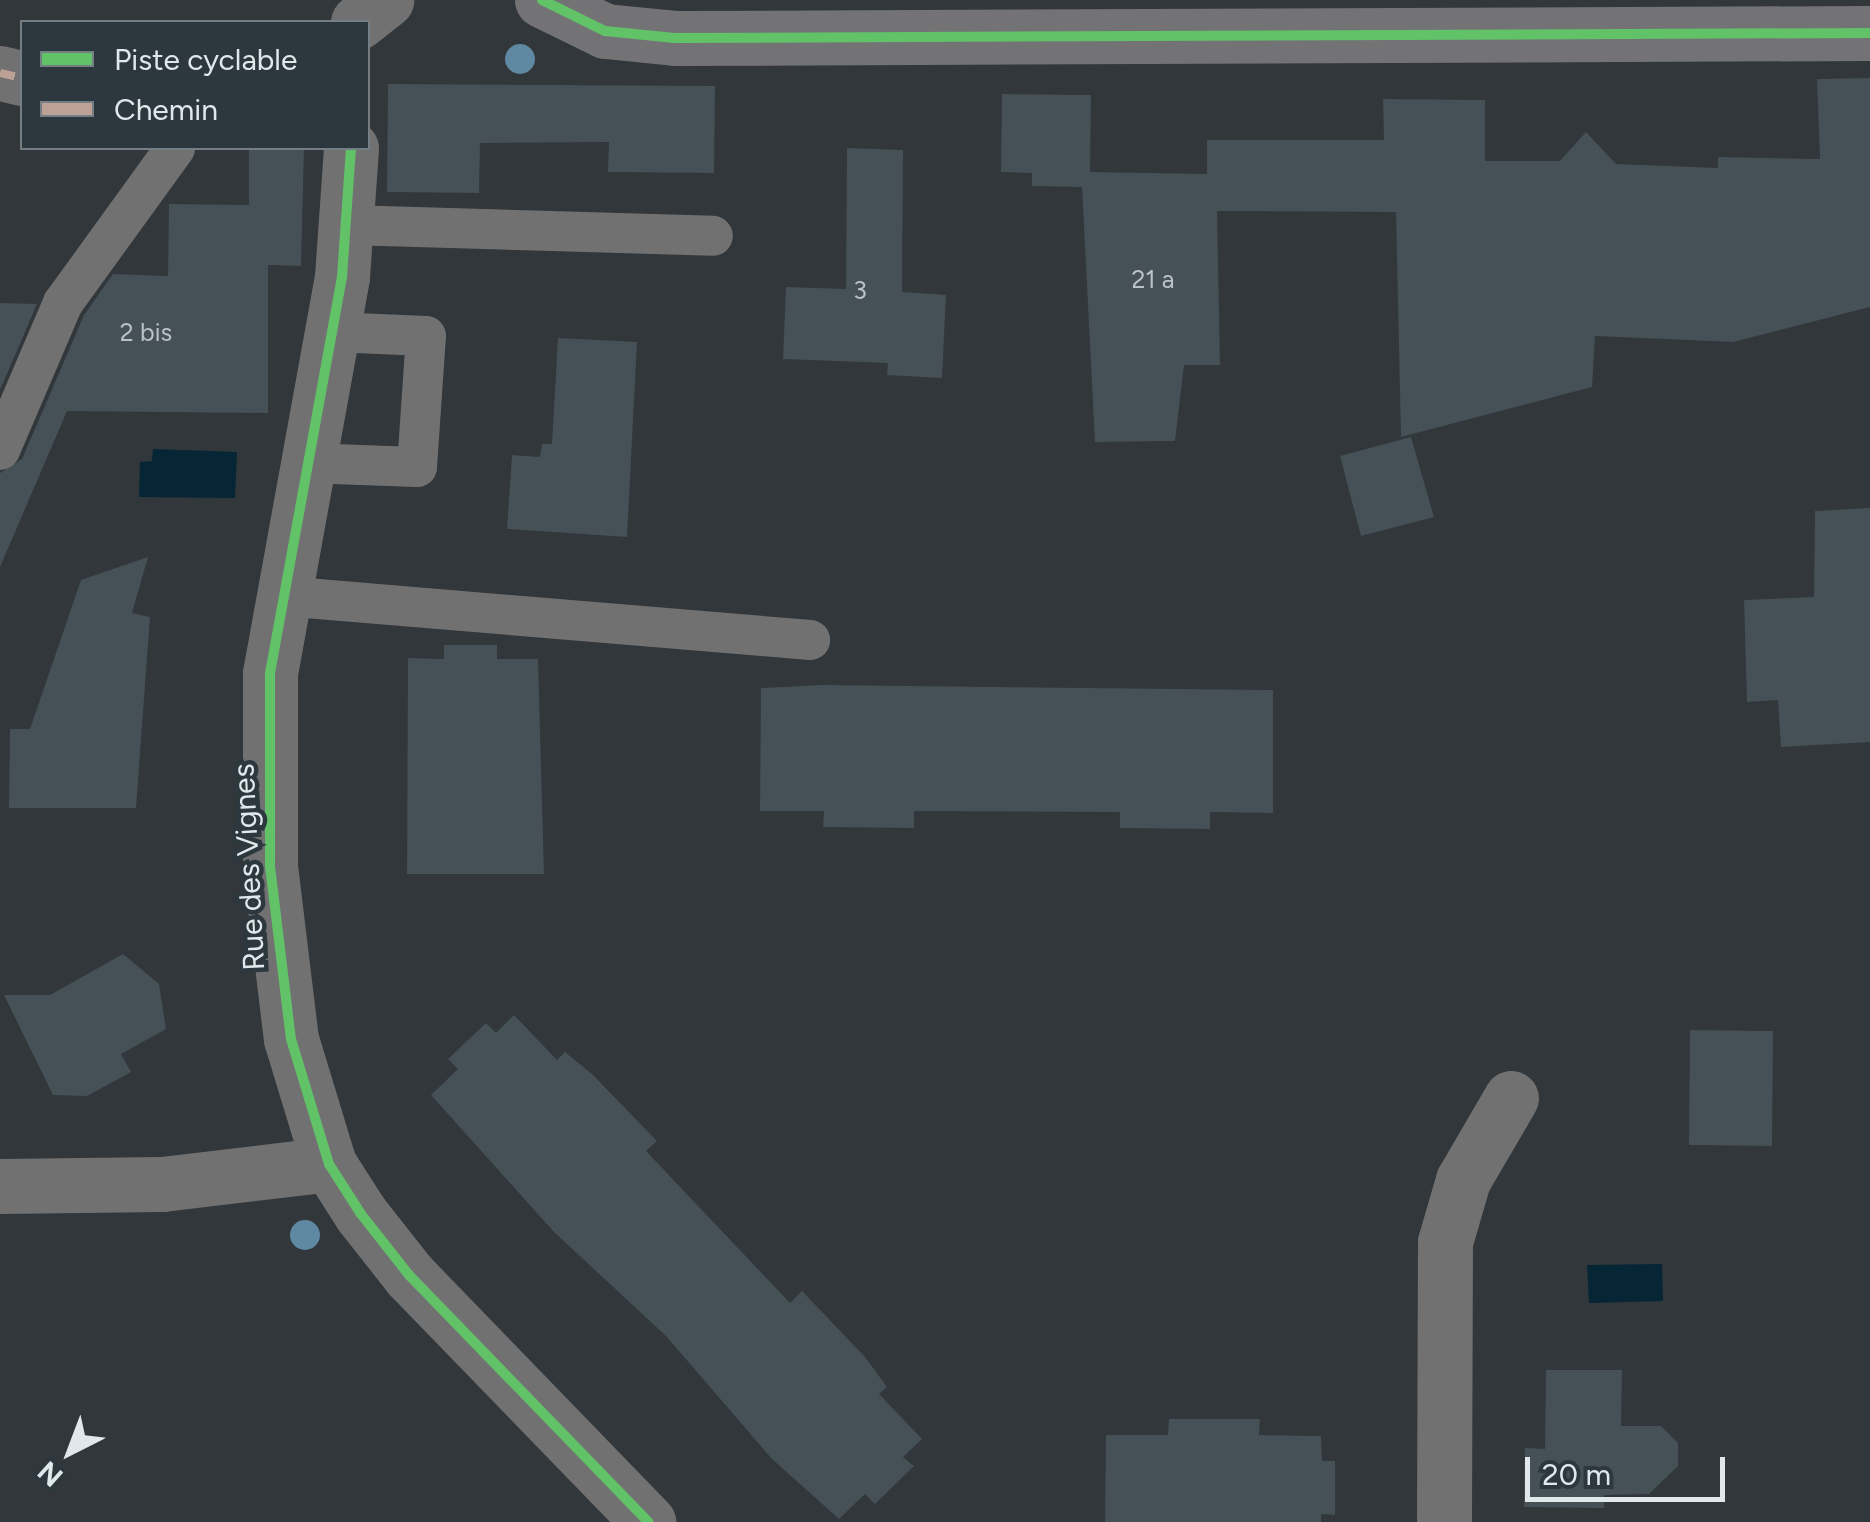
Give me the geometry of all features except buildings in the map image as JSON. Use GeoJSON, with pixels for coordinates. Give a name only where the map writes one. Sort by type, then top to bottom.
{"type":"FeatureCollection","features":[{"type":"Feature","properties":{"kind":"street"},"geometry":{"type":"LineString","coordinates":[[361,20],[386,0]]}},
{"type":"Feature","properties":{"kind":"street"},"geometry":{"type":"LineString","coordinates":[[542,0],[604,30],[675,38],[1870,33]]}},
{"type":"Feature","properties":{"kind":"street","name":"Rue des Vignes"},"geometry":{"type":"LineString","coordinates":[[351,150],[347,225],[332,332],[304,463],[282,596],[266,765],[278,970],[329,1164],[409,1275],[648,1522]]}},
{"type":"Feature","properties":{"kind":"street"},"geometry":{"type":"LineString","coordinates":[[1444,1522],[1445,1242],[1463,1180],[1511,1098]]}},
{"type":"Feature","properties":{"kind":"street"},"geometry":{"type":"LineString","coordinates":[[0,1186],[162,1184],[329,1164]]}},
{"type":"Feature","properties":{"kind":"lane"},"geometry":{"type":"LineString","coordinates":[[0,450],[63,302],[173,150]]}},
{"type":"Feature","properties":{"kind":"lane"},"geometry":{"type":"LineString","coordinates":[[347,225],[713,236]]}},
{"type":"Feature","properties":{"kind":"lane"},"geometry":{"type":"LineString","coordinates":[[304,463],[417,467],[426,336],[332,332]]}},
{"type":"Feature","properties":{"kind":"lane"},"geometry":{"type":"LineString","coordinates":[[282,596],[810,640]]}},
{"type":"Feature","properties":{"kind":"water"},"geometry":{"type":"Polygon","coordinates":[[[153,449],[237,452],[235,498],[139,497],[140,462],[152,461],[153,449]]]}},
{"type":"Feature","properties":{"kind":"water"},"geometry":{"type":"Polygon","coordinates":[[[1662,1264],[1663,1301],[1589,1303],[1587,1265],[1662,1264]]]}},
{"type":"Feature","properties":{"kind":"marked path"},"geometry":{"type":"LineString","coordinates":[[0,73],[20,78]]}},
{"type":"Feature","properties":{"kind":"cycle path"},"geometry":{"type":"LineString","coordinates":[[542,0],[605,31],[675,38],[1870,33]]}},
{"type":"Feature","properties":{"kind":"cycle path"},"geometry":{"type":"LineString","coordinates":[[351,150],[342,277],[270,674],[270,866],[291,1039],[329,1164],[361,1214],[409,1275],[648,1522]]}}]}
